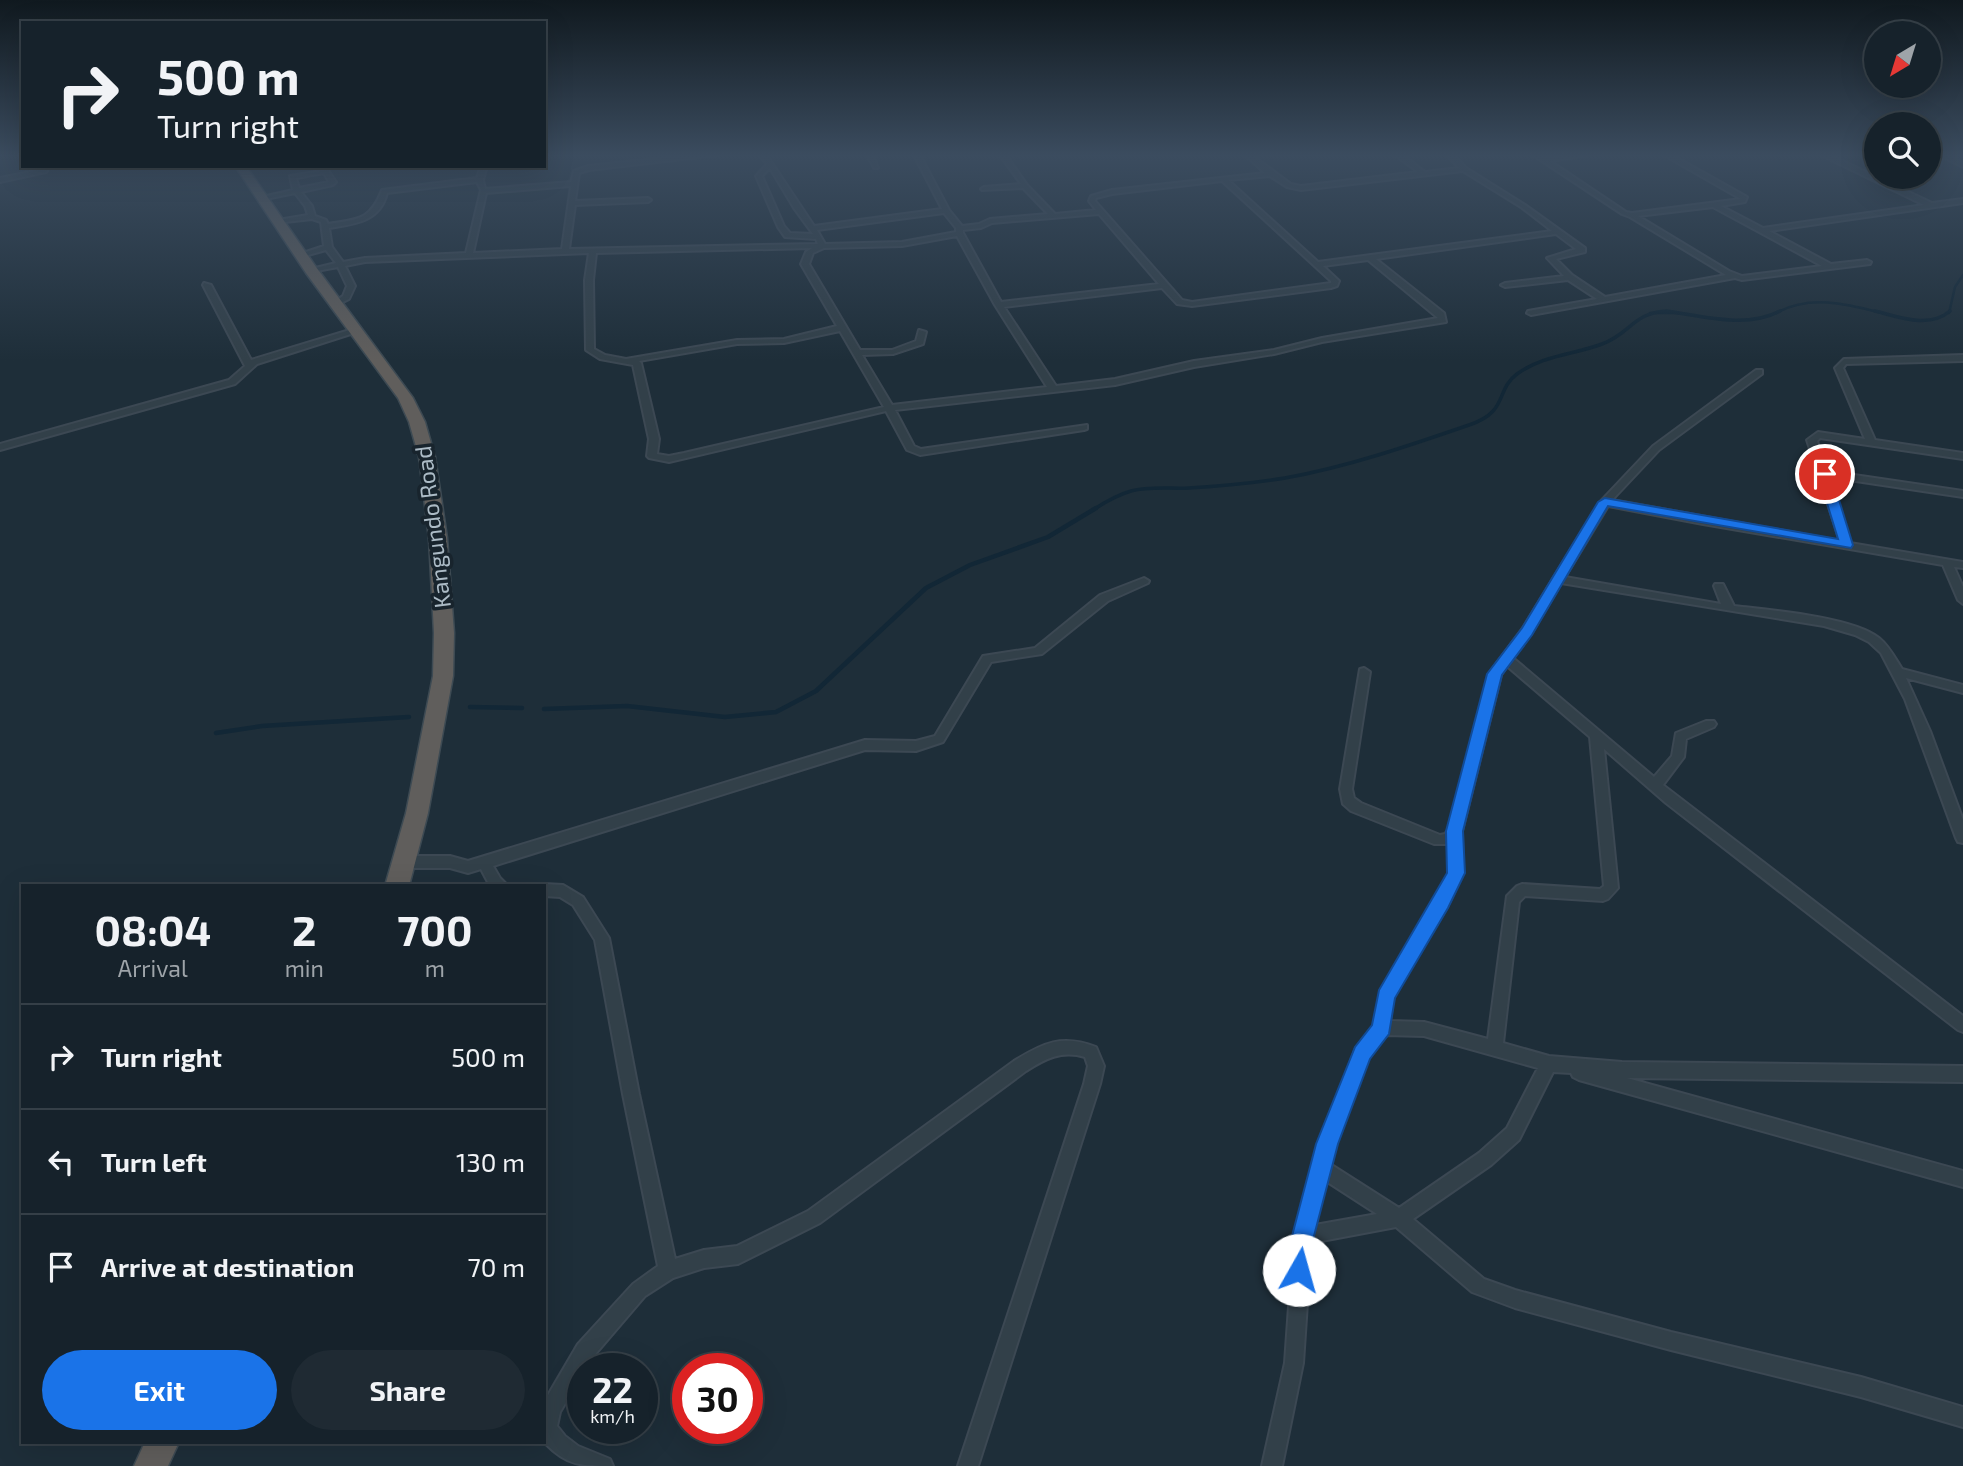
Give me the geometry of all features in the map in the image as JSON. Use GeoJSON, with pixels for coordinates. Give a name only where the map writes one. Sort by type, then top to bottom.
{"type":"FeatureCollection","features":[{"type":"Feature","properties":{"kind":"highway","name":"Kangundo Road"},"geometry":{"type":"LineString","coordinates":[[279,223],[405,398],[417,422],[427,457],[438,538],[444,633],[443,677],[426,773],[398,884]]}},
{"type":"Feature","properties":{"kind":"highway"},"geometry":{"type":"LineString","coordinates":[[151,1466],[161,1444]]}},
{"type":"Feature","properties":{"kind":"street"},"geometry":{"type":"LineString","coordinates":[[335,303],[346,297],[351,286],[340,263],[328,247],[325,226],[342,223]]}},
{"type":"Feature","properties":{"kind":"street"},"geometry":{"type":"LineString","coordinates":[[469,256],[476,223]]}},
{"type":"Feature","properties":{"kind":"street"},"geometry":{"type":"LineString","coordinates":[[565,251],[570,223]]}},
{"type":"Feature","properties":{"kind":"street"},"geometry":{"type":"LineString","coordinates":[[779,223],[858,353],[910,448],[920,452],[1084,427]]}},
{"type":"Feature","properties":{"kind":"street"},"geometry":{"type":"LineString","coordinates":[[810,223],[823,246]]}},
{"type":"Feature","properties":{"kind":"street"},"geometry":{"type":"LineString","coordinates":[[814,228],[852,223]]}},
{"type":"Feature","properties":{"kind":"street"},"geometry":{"type":"LineString","coordinates":[[955,223],[999,305],[1053,389]]}},
{"type":"Feature","properties":{"kind":"street"},"geometry":{"type":"LineString","coordinates":[[311,270],[340,263],[565,251],[841,245],[877,249],[989,223]]}},
{"type":"Feature","properties":{"kind":"street"},"geometry":{"type":"LineString","coordinates":[[1109,223],[1180,302],[1192,304],[1334,284],[1335,281],[1319,264],[1273,223]]}},
{"type":"Feature","properties":{"kind":"street"},"geometry":{"type":"LineString","coordinates":[[1545,223],[1582,250],[1550,258],[1569,276],[1603,299]]}},
{"type":"Feature","properties":{"kind":"street"},"geometry":{"type":"LineString","coordinates":[[1646,223],[1735,276]]}},
{"type":"Feature","properties":{"kind":"street"},"geometry":{"type":"LineString","coordinates":[[1750,223],[1830,267]]}},
{"type":"Feature","properties":{"kind":"street"},"geometry":{"type":"LineString","coordinates":[[1762,230],[1806,223]]}},
{"type":"Feature","properties":{"kind":"street"},"geometry":{"type":"LineString","coordinates":[[1319,264],[1558,232]]}},
{"type":"Feature","properties":{"kind":"street"},"geometry":{"type":"LineString","coordinates":[[788,235],[819,237]]}},
{"type":"Feature","properties":{"kind":"street"},"geometry":{"type":"LineString","coordinates":[[805,264],[810,252],[823,246]]}},
{"type":"Feature","properties":{"kind":"street"},"geometry":{"type":"LineString","coordinates":[[300,255],[328,247]]}},
{"type":"Feature","properties":{"kind":"street"},"geometry":{"type":"LineString","coordinates":[[593,251],[589,280],[590,350],[603,357],[629,360],[737,342],[784,341],[841,328]]}},
{"type":"Feature","properties":{"kind":"street"},"geometry":{"type":"LineString","coordinates":[[629,360],[636,363],[654,439],[652,456],[669,459],[889,408],[1115,382],[1194,364],[1274,352],[1322,340],[1443,320],[1441,315],[1370,258]]}},
{"type":"Feature","properties":{"kind":"street"},"geometry":{"type":"LineString","coordinates":[[1531,313],[1735,276],[1752,277],[1867,262]]}},
{"type":"Feature","properties":{"kind":"street"},"geometry":{"type":"LineString","coordinates":[[1505,285],[1569,276]]}},
{"type":"Feature","properties":{"kind":"street"},"geometry":{"type":"LineString","coordinates":[[207,285],[249,365]]}},
{"type":"Feature","properties":{"kind":"street"},"geometry":{"type":"LineString","coordinates":[[999,305],[1164,286]]}},
{"type":"Feature","properties":{"kind":"street"},"geometry":{"type":"LineString","coordinates":[[0,447],[232,382],[240,377],[249,365],[356,331]]}},
{"type":"Feature","properties":{"kind":"street"},"geometry":{"type":"LineString","coordinates":[[858,353],[907,349],[920,342],[922,332]]}},
{"type":"Feature","properties":{"kind":"street"},"geometry":{"type":"LineString","coordinates":[[1871,443],[1839,368],[1844,362],[1963,358]]}},
{"type":"Feature","properties":{"kind":"street"},"geometry":{"type":"LineString","coordinates":[[1272,1466],[1294,1363],[1303,1236],[1321,1168],[1362,1054],[1382,1028],[1386,996],[1456,873],[1455,831],[1494,674],[1527,631],[1605,502],[1656,448],[1759,372]]}},
{"type":"Feature","properties":{"kind":"street"},"geometry":{"type":"LineString","coordinates":[[1846,545],[1812,440],[1818,435],[1963,456]]}},
{"type":"Feature","properties":{"kind":"street"},"geometry":{"type":"LineString","coordinates":[[1825,474],[1963,494]]}},
{"type":"Feature","properties":{"kind":"street"},"geometry":{"type":"LineString","coordinates":[[1605,502],[1963,565]]}},
{"type":"Feature","properties":{"kind":"street"},"geometry":{"type":"LineString","coordinates":[[1947,562],[1963,600]]}},
{"type":"Feature","properties":{"kind":"street"},"geometry":{"type":"LineString","coordinates":[[1558,579],[1828,625],[1866,635],[1884,646],[1898,672],[1963,838]]}},
{"type":"Feature","properties":{"kind":"street"},"geometry":{"type":"LineString","coordinates":[[405,862],[450,862],[468,867],[865,745],[916,746],[939,739],[987,659],[1038,650],[1104,598],[1144,581]]}},
{"type":"Feature","properties":{"kind":"street"},"geometry":{"type":"LineString","coordinates":[[1719,586],[1731,608]]}},
{"type":"Feature","properties":{"kind":"street"},"geometry":{"type":"LineString","coordinates":[[1506,659],[1655,785],[1963,1025]]}},
{"type":"Feature","properties":{"kind":"street"},"geometry":{"type":"LineString","coordinates":[[1364,672],[1346,789],[1348,800],[1356,807],[1439,840],[1449,839],[1455,831]]}},
{"type":"Feature","properties":{"kind":"street"},"geometry":{"type":"LineString","coordinates":[[1898,672],[1963,689]]}},
{"type":"Feature","properties":{"kind":"street"},"geometry":{"type":"LineString","coordinates":[[1655,785],[1678,757],[1680,736],[1710,724]]}},
{"type":"Feature","properties":{"kind":"street"},"geometry":{"type":"LineString","coordinates":[[1495,1049],[1512,900],[1522,890],[1603,895],[1611,888],[1596,735]]}},
{"type":"Feature","properties":{"kind":"street"},"geometry":{"type":"LineString","coordinates":[[484,863],[498,884]]}},
{"type":"Feature","properties":{"kind":"street"},"geometry":{"type":"LineString","coordinates":[[546,890],[563,891],[578,901],[602,938],[667,1270]]}},
{"type":"Feature","properties":{"kind":"street"},"geometry":{"type":"LineString","coordinates":[[1382,1028],[1424,1029],[1963,1179]]}},
{"type":"Feature","properties":{"kind":"street"},"geometry":{"type":"LineString","coordinates":[[603,1466],[565,1451],[552,1438],[547,1428],[551,1409],[585,1351],[639,1290],[667,1270],[704,1259],[738,1255],[814,1217],[1042,1052],[1074,1045],[1090,1052],[1096,1066],[1092,1084],[968,1466]]}},
{"type":"Feature","properties":{"kind":"street"},"geometry":{"type":"LineString","coordinates":[[1549,1063],[1622,1070],[1963,1074]]}},
{"type":"Feature","properties":{"kind":"street"},"geometry":{"type":"LineString","coordinates":[[1303,1236],[1399,1218],[1485,1160],[1513,1134],[1549,1063]]}},
{"type":"Feature","properties":{"kind":"street"},"geometry":{"type":"LineString","coordinates":[[1321,1168],[1399,1218],[1478,1286],[1515,1299],[1671,1341],[1861,1387],[1963,1417]]}},
{"type":"Feature","properties":{"kind":"waterway"},"geometry":{"type":"LineString","coordinates":[[1949,311],[1955,287],[1963,275]]}},
{"type":"Feature","properties":{"kind":"waterway"},"geometry":{"type":"LineString","coordinates":[[1776,313],[1789,307],[1815,302],[1842,304],[1882,313]]}},
{"type":"Feature","properties":{"kind":"waterway"},"geometry":{"type":"LineString","coordinates":[[1678,313],[1738,320],[1753,319],[1780,311]]}},
{"type":"Feature","properties":{"kind":"waterway"},"geometry":{"type":"LineString","coordinates":[[1875,311],[1914,320],[1933,319],[1949,311]]}},
{"type":"Feature","properties":{"kind":"waterway"},"geometry":{"type":"LineString","coordinates":[[1650,313],[1655,313]]}},
{"type":"Feature","properties":{"kind":"waterway"},"geometry":{"type":"LineString","coordinates":[[1093,510],[1138,489],[1189,488],[1273,480],[1331,468],[1469,425],[1490,414],[1510,380],[1517,374],[1548,359],[1602,344],[1655,313]]}},
{"type":"Feature","properties":{"kind":"waterway"},"geometry":{"type":"LineString","coordinates":[[1655,313],[1678,313]]}},
{"type":"Feature","properties":{"kind":"waterway"},"geometry":{"type":"LineString","coordinates":[[1655,313],[1678,313]]}},
{"type":"Feature","properties":{"kind":"waterway"},"geometry":{"type":"LineString","coordinates":[[544,709],[627,706],[725,717],[776,712],[816,691],[926,588],[970,565],[1048,537],[1096,508]]}},
{"type":"Feature","properties":{"kind":"waterway"},"geometry":{"type":"LineString","coordinates":[[470,707],[522,708]]}},
{"type":"Feature","properties":{"kind":"waterway"},"geometry":{"type":"LineString","coordinates":[[216,733],[262,726],[409,717]]}},
{"type":"Feature","properties":{"kind":"route"},"geometry":{"type":"LineString","coordinates":[[1299,1270],[1303,1236],[1327,1144],[1362,1054],[1382,1028],[1386,996],[1456,873],[1455,831],[1494,674],[1527,631],[1605,502],[1846,545],[1825,474]]}}]}
